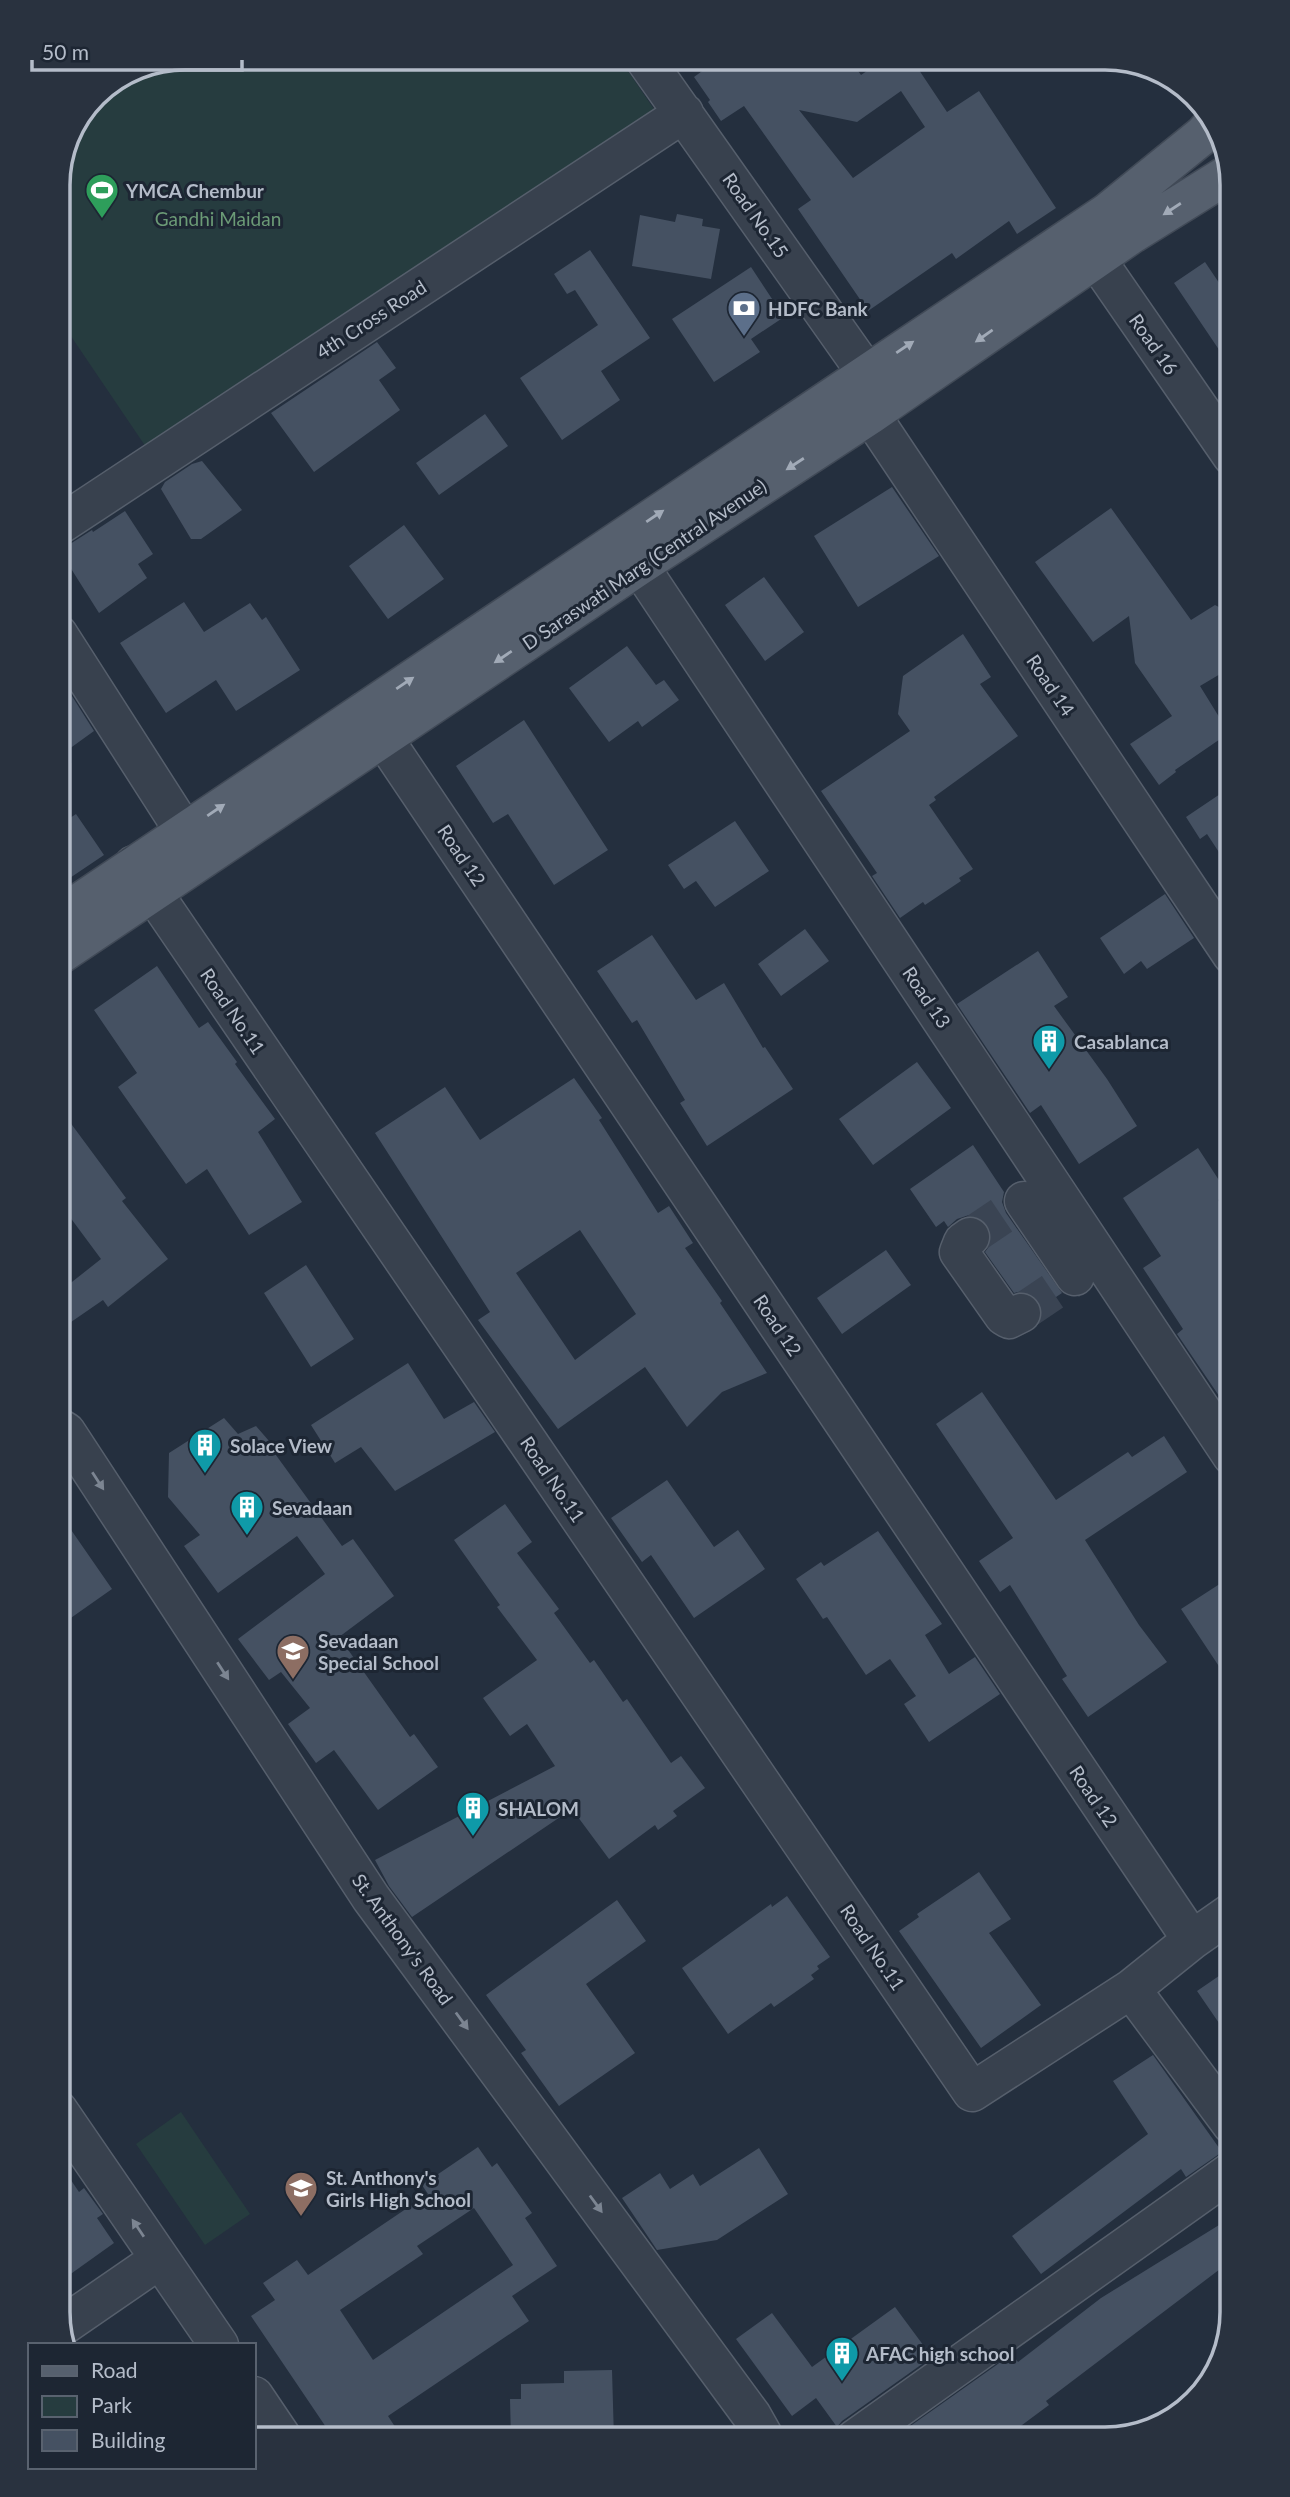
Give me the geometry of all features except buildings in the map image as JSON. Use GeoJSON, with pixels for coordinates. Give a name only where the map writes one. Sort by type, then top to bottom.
{"type":"FeatureCollection","features":[{"type":"Feature","properties":{"kind":"main road","name":"D Saraswati Marg (Central Avenue)"},"geometry":{"type":"LineString","coordinates":[[1086,246],[1118,203],[1206,131]]}},
{"type":"Feature","properties":{"kind":"main road","name":"D Saraswati Marg (Central Avenue)"},"geometry":{"type":"LineString","coordinates":[[70,945],[143,879],[1086,246],[1219,178]]}},
{"type":"Feature","properties":{"kind":"main road","name":"D Saraswati Marg (Central Avenue)"},"geometry":{"type":"LineString","coordinates":[[70,912],[143,879]]}},
{"type":"Feature","properties":{"kind":"street","name":"Road No.15"},"geometry":{"type":"LineString","coordinates":[[653,70],[684,113],[868,394]]}},
{"type":"Feature","properties":{"kind":"street","name":"4th Cross Road"},"geometry":{"type":"LineString","coordinates":[[70,518],[684,113]]}},
{"type":"Feature","properties":{"kind":"street","name":"Road 16"},"geometry":{"type":"LineString","coordinates":[[1086,246],[1220,439]]}},
{"type":"Feature","properties":{"kind":"street","name":"Road 14"},"geometry":{"type":"LineString","coordinates":[[868,394],[1220,937]]}},
{"type":"Feature","properties":{"kind":"street","name":"Road 13"},"geometry":{"type":"LineString","coordinates":[[630,552],[1031,1196],[1082,1272],[1220,1440]]}},
{"type":"Feature","properties":{"kind":"street"},"geometry":{"type":"LineString","coordinates":[[70,653],[193,846]]}},
{"type":"Feature","properties":{"kind":"street","name":"Road 12"},"geometry":{"type":"LineString","coordinates":[[374,724],[1192,1940]]}},
{"type":"Feature","properties":{"kind":"street","name":"Road No.11"},"geometry":{"type":"LineString","coordinates":[[143,879],[972,2092],[1131,1989]]}},
{"type":"Feature","properties":{"kind":"street"},"geometry":{"type":"LineString","coordinates":[[970,1237],[963,1242],[959,1252],[1004,1316],[1009,1319],[1021,1313]]}},
{"type":"Feature","properties":{"kind":"street","name":"St. Anthony's Road"},"geometry":{"type":"LineString","coordinates":[[70,1438],[371,1898],[758,2427]]}},
{"type":"Feature","properties":{"kind":"street"},"geometry":{"type":"LineString","coordinates":[[1220,1920],[1131,1989],[1220,2109]]}},
{"type":"Feature","properties":{"kind":"street"},"geometry":{"type":"LineString","coordinates":[[70,2128],[218,2343]]}},
{"type":"Feature","properties":{"kind":"street"},"geometry":{"type":"LineString","coordinates":[[872,2427],[1220,2180]]}},
{"type":"Feature","properties":{"kind":"street"},"geometry":{"type":"LineString","coordinates":[[71,2320],[160,2259]]}},
{"type":"Feature","properties":{"kind":"street"},"geometry":{"type":"LineString","coordinates":[[256,2399],[275,2427]]}},
{"type":"Feature","properties":{"kind":"green space","name":"Gandhi Maidan"},"geometry":{"type":"Polygon","coordinates":[[[185,70],[627,70],[658,115],[152,456],[70,335],[70,177],[82,134],[94,115],[109,99],[127,85],[148,76],[185,70]]]}},
{"type":"Feature","properties":{"kind":"green space"},"geometry":{"type":"Polygon","coordinates":[[[181,2112],[250,2214],[205,2245],[136,2144],[181,2112]]]}},
{"type":"Feature","properties":{"kind":"tunnel"},"geometry":{"type":"LineString","coordinates":[[970,1237],[1019,1204]]}},
{"type":"Feature","properties":{"kind":"tunnel"},"geometry":{"type":"LineString","coordinates":[[1021,1313],[1070,1280]]}},
{"type":"Feature","properties":{"kind":"place","name":"YMCA Chembur"},"geometry":{"type":"Point","coordinates":[102,220]}},
{"type":"Feature","properties":{"kind":"place","name":"HDFC Bank"},"geometry":{"type":"Point","coordinates":[744,338]}},
{"type":"Feature","properties":{"kind":"place","name":"Casablanca"},"geometry":{"type":"Point","coordinates":[1049,1071]}},
{"type":"Feature","properties":{"kind":"place","name":"Solace View"},"geometry":{"type":"Point","coordinates":[205,1475]}},
{"type":"Feature","properties":{"kind":"place","name":"Sevadaan"},"geometry":{"type":"Point","coordinates":[247,1537]}},
{"type":"Feature","properties":{"kind":"place","name":"Sevadaan Special School"},"geometry":{"type":"Point","coordinates":[293,1681]}},
{"type":"Feature","properties":{"kind":"place","name":"SHALOM"},"geometry":{"type":"Point","coordinates":[473,1838]}},
{"type":"Feature","properties":{"kind":"place","name":"St. Anthony's Girls High School"},"geometry":{"type":"Point","coordinates":[301,2218]}},
{"type":"Feature","properties":{"kind":"place","name":"AFAC high school"},"geometry":{"type":"Point","coordinates":[842,2383]}}]}
